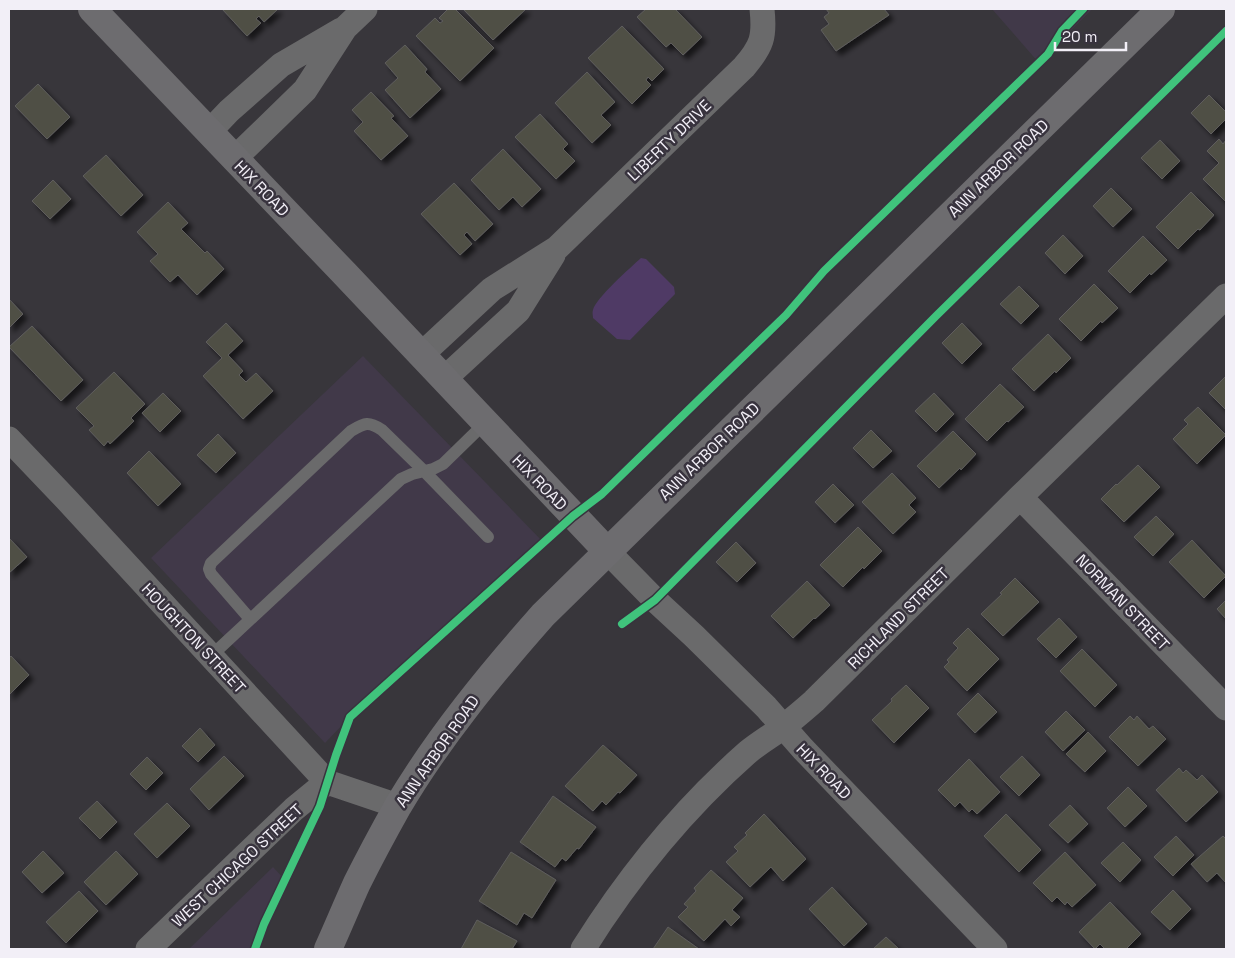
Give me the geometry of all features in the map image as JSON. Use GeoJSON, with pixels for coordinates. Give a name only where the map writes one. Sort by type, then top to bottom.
{"type":"FeatureCollection","features":[{"type":"Feature","properties":{"kind":"main road","name":"HIX ROAD"},"geometry":{"type":"LineString","coordinates":[[92,9],[607,551]]}},
{"type":"Feature","properties":{"kind":"main road","name":"ANN ARBOR ROAD"},"geometry":{"type":"LineString","coordinates":[[328,949],[357,883],[398,806],[450,728],[496,668],[543,615],[607,551],[1160,9]]}},
{"type":"Feature","properties":{"kind":"street"},"geometry":{"type":"LineString","coordinates":[[209,132],[229,111],[281,65],[345,28],[365,9]]}},
{"type":"Feature","properties":{"kind":"street","name":"LIBERTY DRIVE"},"geometry":{"type":"LineString","coordinates":[[557,248],[744,67],[756,53],[763,36],[763,16]]}},
{"type":"Feature","properties":{"kind":"street"},"geometry":{"type":"LineString","coordinates":[[234,159],[305,90],[345,28]]}},
{"type":"Feature","properties":{"kind":"street"},"geometry":{"type":"LineString","coordinates":[[421,355],[492,289],[557,248]]}},
{"type":"Feature","properties":{"kind":"street"},"geometry":{"type":"LineString","coordinates":[[444,379],[518,310],[557,248]]}},
{"type":"Feature","properties":{"kind":"street","name":"RICHLAND STREET"},"geometry":{"type":"LineString","coordinates":[[583,949],[632,877],[670,829],[712,785],[745,755],[814,701],[1226,296]]}},
{"type":"Feature","properties":{"kind":"street","name":"HOUGHTON STREET"},"geometry":{"type":"LineString","coordinates":[[9,439],[327,782],[398,806]]}},
{"type":"Feature","properties":{"kind":"street","name":"NORMAN STREET"},"geometry":{"type":"LineString","coordinates":[[1020,497],[1226,708]]}},
{"type":"Feature","properties":{"kind":"street","name":"HIX ROAD"},"geometry":{"type":"LineString","coordinates":[[607,551],[766,707],[995,949]]}},
{"type":"Feature","properties":{"kind":"street","name":"WEST CHICAGO STREET"},"geometry":{"type":"LineString","coordinates":[[148,949],[294,809],[327,782]]}},
{"type":"Feature","properties":{"kind":"lane"},"geometry":{"type":"LineString","coordinates":[[250,619],[211,574],[209,569],[211,563],[351,431],[365,423],[375,425],[382,430],[424,470],[488,537]]}},
{"type":"Feature","properties":{"kind":"lane"},"geometry":{"type":"LineString","coordinates":[[211,656],[401,479],[443,464],[485,423]]}},
{"type":"Feature","properties":{"kind":"shaded area"},"geometry":{"type":"Polygon","coordinates":[[[992,9],[1092,9],[1039,63],[992,9]]]}},
{"type":"Feature","properties":{"kind":"shaded area"},"geometry":{"type":"Polygon","coordinates":[[[641,258],[646,259],[674,287],[675,294],[630,340],[617,339],[593,318],[593,311],[595,305],[606,291],[641,258]]]}},
{"type":"Feature","properties":{"kind":"shaded area"},"geometry":{"type":"Polygon","coordinates":[[[363,356],[544,543],[350,717],[325,743],[151,558],[363,356]]]}},
{"type":"Feature","properties":{"kind":"shaded area"},"geometry":{"type":"Polygon","coordinates":[[[273,867],[285,880],[258,949],[189,949],[273,867]]]}},
{"type":"Feature","properties":{"kind":"building"},"geometry":{"type":"Polygon","coordinates":[[[222,9],[278,9],[264,22],[259,16],[256,19],[261,23],[247,36],[222,9]]]}},
{"type":"Feature","properties":{"kind":"building"},"geometry":{"type":"Polygon","coordinates":[[[448,9],[455,9],[494,48],[460,81],[416,36],[435,18],[440,23],[443,21],[439,18],[448,9]]]}},
{"type":"Feature","properties":{"kind":"building"},"geometry":{"type":"Polygon","coordinates":[[[463,9],[526,9],[493,40],[463,9]]]}},
{"type":"Feature","properties":{"kind":"building"},"geometry":{"type":"Polygon","coordinates":[[[646,9],[675,9],[702,37],[683,55],[671,43],[666,47],[637,17],[646,9]]]}},
{"type":"Feature","properties":{"kind":"building"},"geometry":{"type":"Polygon","coordinates":[[[826,9],[884,9],[889,15],[836,51],[821,30],[829,24],[824,17],[829,13],[826,9]]]}},
{"type":"Feature","properties":{"kind":"building"},"geometry":{"type":"Polygon","coordinates":[[[622,26],[664,69],[652,81],[648,77],[646,80],[651,85],[632,104],[588,58],[622,26]]]}},
{"type":"Feature","properties":{"kind":"building"},"geometry":{"type":"Polygon","coordinates":[[[405,45],[427,69],[425,72],[441,89],[410,118],[385,90],[398,78],[385,63],[405,45]]]}},
{"type":"Feature","properties":{"kind":"building"},"geometry":{"type":"Polygon","coordinates":[[[587,72],[615,102],[601,115],[611,125],[592,143],[555,103],[587,72]]]}},
{"type":"Feature","properties":{"kind":"building"},"geometry":{"type":"Polygon","coordinates":[[[38,84],[70,117],[47,139],[15,106],[38,84]]]}},
{"type":"Feature","properties":{"kind":"building"},"geometry":{"type":"Polygon","coordinates":[[[371,92],[394,116],[391,118],[408,136],[381,160],[354,131],[363,122],[352,110],[371,92]]]}},
{"type":"Feature","properties":{"kind":"building"},"geometry":{"type":"Polygon","coordinates":[[[1209,95],[1226,112],[1226,119],[1211,134],[1191,113],[1209,95]]]}},
{"type":"Feature","properties":{"kind":"building"},"geometry":{"type":"Polygon","coordinates":[[[540,114],[568,144],[563,149],[575,161],[556,179],[515,137],[540,114]]]}},
{"type":"Feature","properties":{"kind":"building"},"geometry":{"type":"Polygon","coordinates":[[[1219,139],[1223,144],[1226,140],[1226,202],[1203,179],[1219,163],[1207,151],[1219,139]]]}},
{"type":"Feature","properties":{"kind":"building"},"geometry":{"type":"Polygon","coordinates":[[[1160,140],[1180,161],[1162,179],[1141,158],[1160,140]]]}},
{"type":"Feature","properties":{"kind":"building"},"geometry":{"type":"Polygon","coordinates":[[[503,149],[541,189],[522,207],[513,197],[499,210],[471,180],[503,149]]]}},
{"type":"Feature","properties":{"kind":"building"},"geometry":{"type":"Polygon","coordinates":[[[106,155],[143,195],[121,216],[83,176],[106,155]]]}},
{"type":"Feature","properties":{"kind":"building"},"geometry":{"type":"Polygon","coordinates":[[[53,180],[71,199],[50,219],[32,201],[53,180]]]}},
{"type":"Feature","properties":{"kind":"building"},"geometry":{"type":"Polygon","coordinates":[[[454,183],[493,224],[475,241],[467,232],[464,235],[472,244],[460,255],[421,214],[454,183]]]}},
{"type":"Feature","properties":{"kind":"building"},"geometry":{"type":"Polygon","coordinates":[[[1111,188],[1132,209],[1113,227],[1093,206],[1111,188]]]}},
{"type":"Feature","properties":{"kind":"building"},"geometry":{"type":"Polygon","coordinates":[[[1191,192],[1214,215],[1178,249],[1156,227],[1191,192]]]}},
{"type":"Feature","properties":{"kind":"building"},"geometry":{"type":"Polygon","coordinates":[[[168,202],[188,223],[181,229],[205,253],[207,251],[224,269],[197,295],[178,275],[170,282],[150,261],[158,254],[137,232],[168,202]]]}},
{"type":"Feature","properties":{"kind":"building"},"geometry":{"type":"Polygon","coordinates":[[[1063,235],[1083,256],[1065,274],[1045,253],[1063,235]]]}},
{"type":"Feature","properties":{"kind":"building"},"geometry":{"type":"Polygon","coordinates":[[[1143,236],[1167,260],[1151,275],[1150,273],[1130,293],[1108,271],[1143,236]]]}},
{"type":"Feature","properties":{"kind":"building"},"geometry":{"type":"Polygon","coordinates":[[[1094,284],[1118,308],[1102,323],[1101,321],[1081,341],[1059,319],[1094,284]]]}},
{"type":"Feature","properties":{"kind":"building"},"geometry":{"type":"Polygon","coordinates":[[[1019,286],[1039,306],[1021,324],[1000,304],[1019,286]]]}},
{"type":"Feature","properties":{"kind":"building"},"geometry":{"type":"Polygon","coordinates":[[[9,299],[23,314],[9,328],[9,299]]]}},
{"type":"Feature","properties":{"kind":"building"},"geometry":{"type":"Polygon","coordinates":[[[226,323],[243,341],[228,355],[243,371],[239,375],[246,382],[256,373],[273,391],[243,419],[203,376],[222,358],[206,342],[226,323]]]}},
{"type":"Feature","properties":{"kind":"building"},"geometry":{"type":"Polygon","coordinates":[[[962,323],[982,344],[962,364],[942,343],[962,323]]]}},
{"type":"Feature","properties":{"kind":"building"},"geometry":{"type":"Polygon","coordinates":[[[32,326],[83,380],[61,401],[9,347],[32,326]]]}},
{"type":"Feature","properties":{"kind":"building"},"geometry":{"type":"Polygon","coordinates":[[[1048,334],[1071,358],[1034,391],[1012,369],[1048,334]]]}},
{"type":"Feature","properties":{"kind":"building"},"geometry":{"type":"Polygon","coordinates":[[[114,372],[145,404],[131,418],[134,421],[110,444],[108,441],[104,446],[89,430],[94,426],[76,408],[114,372]]]}},
{"type":"Feature","properties":{"kind":"building"},"geometry":{"type":"Polygon","coordinates":[[[1226,376],[1226,410],[1209,393],[1226,376]]]}},
{"type":"Feature","properties":{"kind":"building"},"geometry":{"type":"Polygon","coordinates":[[[1000,384],[1024,407],[987,441],[965,419],[1000,384]]]}},
{"type":"Feature","properties":{"kind":"building"},"geometry":{"type":"Polygon","coordinates":[[[163,393],[181,411],[160,432],[142,413],[163,393]]]}},
{"type":"Feature","properties":{"kind":"building"},"geometry":{"type":"Polygon","coordinates":[[[934,393],[954,414],[936,432],[915,411],[934,393]]]}},
{"type":"Feature","properties":{"kind":"building"},"geometry":{"type":"Polygon","coordinates":[[[1198,407],[1226,435],[1197,464],[1173,439],[1188,424],[1184,420],[1198,407]]]}},
{"type":"Feature","properties":{"kind":"building"},"geometry":{"type":"Polygon","coordinates":[[[871,430],[892,451],[873,468],[853,448],[871,430]]]}},
{"type":"Feature","properties":{"kind":"building"},"geometry":{"type":"Polygon","coordinates":[[[953,431],[976,454],[961,470],[960,468],[939,488],[917,466],[953,431]]]}},
{"type":"Feature","properties":{"kind":"building"},"geometry":{"type":"Polygon","coordinates":[[[218,434],[236,453],[216,473],[197,455],[218,434]]]}},
{"type":"Feature","properties":{"kind":"building"},"geometry":{"type":"Polygon","coordinates":[[[149,451],[181,484],[158,506],[127,473],[149,451]]]}},
{"type":"Feature","properties":{"kind":"building"},"geometry":{"type":"Polygon","coordinates":[[[1138,465],[1160,487],[1124,522],[1101,499],[1138,465]]]}},
{"type":"Feature","properties":{"kind":"building"},"geometry":{"type":"Polygon","coordinates":[[[892,473],[916,498],[909,505],[916,512],[893,534],[862,502],[892,473]]]}},
{"type":"Feature","properties":{"kind":"building"},"geometry":{"type":"Polygon","coordinates":[[[833,484],[854,505],[835,523],[815,502],[833,484]]]}},
{"type":"Feature","properties":{"kind":"building"},"geometry":{"type":"Polygon","coordinates":[[[1156,516],[1174,534],[1153,556],[1134,537],[1156,516]]]}},
{"type":"Feature","properties":{"kind":"building"},"geometry":{"type":"Polygon","coordinates":[[[858,527],[882,551],[843,587],[820,565],[858,527]]]}},
{"type":"Feature","properties":{"kind":"building"},"geometry":{"type":"Polygon","coordinates":[[[9,538],[27,557],[9,573],[9,538]]]}},
{"type":"Feature","properties":{"kind":"building"},"geometry":{"type":"Polygon","coordinates":[[[1192,540],[1226,576],[1204,598],[1169,562],[1192,540]]]}},
{"type":"Feature","properties":{"kind":"building"},"geometry":{"type":"Polygon","coordinates":[[[736,542],[756,563],[737,582],[716,562],[736,542]]]}},
{"type":"Feature","properties":{"kind":"building"},"geometry":{"type":"Polygon","coordinates":[[[1015,578],[1039,602],[1003,636],[981,614],[1002,594],[1000,593],[1015,578]]]}},
{"type":"Feature","properties":{"kind":"building"},"geometry":{"type":"Polygon","coordinates":[[[807,581],[830,605],[793,638],[771,616],[807,581]]]}},
{"type":"Feature","properties":{"kind":"building"},"geometry":{"type":"Polygon","coordinates":[[[1226,600],[1226,619],[1217,609],[1226,600]]]}},
{"type":"Feature","properties":{"kind":"building"},"geometry":{"type":"Polygon","coordinates":[[[1059,618],[1077,637],[1056,658],[1037,639],[1059,618]]]}},
{"type":"Feature","properties":{"kind":"building"},"geometry":{"type":"Polygon","coordinates":[[[968,628],[999,659],[967,691],[944,667],[949,662],[947,660],[958,648],[953,643],[968,628]]]}},
{"type":"Feature","properties":{"kind":"building"},"geometry":{"type":"Polygon","coordinates":[[[1082,649],[1117,685],[1095,707],[1060,671],[1082,649]]]}},
{"type":"Feature","properties":{"kind":"building"},"geometry":{"type":"Polygon","coordinates":[[[11,656],[29,675],[9,695],[9,658],[11,656]]]}},
{"type":"Feature","properties":{"kind":"building"},"geometry":{"type":"Polygon","coordinates":[[[906,685],[929,708],[894,743],[872,720],[906,685]]]}},
{"type":"Feature","properties":{"kind":"building"},"geometry":{"type":"Polygon","coordinates":[[[978,693],[997,712],[975,733],[957,714],[978,693]]]}},
{"type":"Feature","properties":{"kind":"building"},"geometry":{"type":"Polygon","coordinates":[[[1066,711],[1085,730],[1063,751],[1045,732],[1066,711]]]}},
{"type":"Feature","properties":{"kind":"building"},"geometry":{"type":"Polygon","coordinates":[[[1130,716],[1134,720],[1137,716],[1149,729],[1153,726],[1166,739],[1138,766],[1109,737],[1130,716]]]}},
{"type":"Feature","properties":{"kind":"building"},"geometry":{"type":"Polygon","coordinates":[[[200,728],[215,745],[198,762],[182,746],[200,728]]]}},
{"type":"Feature","properties":{"kind":"building"},"geometry":{"type":"Polygon","coordinates":[[[1088,732],[1106,751],[1085,772],[1066,754],[1088,732]]]}},
{"type":"Feature","properties":{"kind":"building"},"geometry":{"type":"Polygon","coordinates":[[[603,745],[637,775],[606,805],[602,801],[593,811],[565,786],[603,745]]]}},
{"type":"Feature","properties":{"kind":"building"},"geometry":{"type":"Polygon","coordinates":[[[224,756],[244,776],[209,810],[190,789],[224,756]]]}},
{"type":"Feature","properties":{"kind":"building"},"geometry":{"type":"Polygon","coordinates":[[[1022,756],[1040,775],[1019,796],[1000,777],[1022,756]]]}},
{"type":"Feature","properties":{"kind":"building"},"geometry":{"type":"Polygon","coordinates":[[[147,757],[163,773],[146,790],[130,774],[147,757]]]}},
{"type":"Feature","properties":{"kind":"building"},"geometry":{"type":"Polygon","coordinates":[[[969,759],[1000,792],[977,814],[972,809],[969,812],[960,802],[955,807],[938,790],[969,759]]]}},
{"type":"Feature","properties":{"kind":"building"},"geometry":{"type":"Polygon","coordinates":[[[1179,768],[1183,773],[1186,770],[1197,780],[1202,775],[1218,792],[1186,822],[1156,790],[1179,768]]]}},
{"type":"Feature","properties":{"kind":"building"},"geometry":{"type":"Polygon","coordinates":[[[1128,787],[1147,806],[1125,827],[1107,808],[1128,787]]]}},
{"type":"Feature","properties":{"kind":"building"},"geometry":{"type":"Polygon","coordinates":[[[553,796],[596,827],[579,849],[577,848],[566,861],[562,858],[555,867],[520,842],[553,796]]]}},
{"type":"Feature","properties":{"kind":"building"},"geometry":{"type":"Polygon","coordinates":[[[97,801],[117,822],[100,839],[79,818],[97,801]]]}},
{"type":"Feature","properties":{"kind":"building"},"geometry":{"type":"Polygon","coordinates":[[[167,803],[190,826],[157,858],[134,834],[167,803]]]}},
{"type":"Feature","properties":{"kind":"building"},"geometry":{"type":"Polygon","coordinates":[[[1070,805],[1088,824],[1068,843],[1049,825],[1070,805]]]}},
{"type":"Feature","properties":{"kind":"building"},"geometry":{"type":"Polygon","coordinates":[[[764,814],[806,859],[783,881],[771,867],[750,887],[726,862],[738,851],[734,847],[747,835],[745,833],[764,814]]]}},
{"type":"Feature","properties":{"kind":"building"},"geometry":{"type":"Polygon","coordinates":[[[1006,814],[1041,850],[1019,872],[984,836],[1006,814]]]}},
{"type":"Feature","properties":{"kind":"building"},"geometry":{"type":"Polygon","coordinates":[[[1176,836],[1194,855],[1173,876],[1154,857],[1176,836]]]}},
{"type":"Feature","properties":{"kind":"building"},"geometry":{"type":"Polygon","coordinates":[[[1223,836],[1226,839],[1226,883],[1217,873],[1207,882],[1191,864],[1223,836]]]}},
{"type":"Feature","properties":{"kind":"building"},"geometry":{"type":"Polygon","coordinates":[[[1123,842],[1141,860],[1120,882],[1101,863],[1123,842]]]}},
{"type":"Feature","properties":{"kind":"building"},"geometry":{"type":"Polygon","coordinates":[[[43,851],[64,873],[42,893],[22,872],[43,851]]]}},
{"type":"Feature","properties":{"kind":"building"},"geometry":{"type":"Polygon","coordinates":[[[116,851],[138,874],[106,905],[84,882],[116,851]]]}},
{"type":"Feature","properties":{"kind":"building"},"geometry":{"type":"Polygon","coordinates":[[[511,852],[556,880],[532,918],[524,913],[517,925],[479,901],[511,852]]]}},
{"type":"Feature","properties":{"kind":"building"},"geometry":{"type":"Polygon","coordinates":[[[1065,852],[1096,885],[1072,907],[1067,902],[1065,905],[1057,897],[1052,902],[1033,883],[1065,852]]]}},
{"type":"Feature","properties":{"kind":"building"},"geometry":{"type":"Polygon","coordinates":[[[711,870],[743,898],[732,910],[740,917],[731,926],[725,919],[704,941],[678,917],[688,907],[684,904],[696,891],[694,888],[711,870]]]}},
{"type":"Feature","properties":{"kind":"building"},"geometry":{"type":"Polygon","coordinates":[[[832,887],[867,924],[844,946],[809,909],[832,887]]]}},
{"type":"Feature","properties":{"kind":"building"},"geometry":{"type":"Polygon","coordinates":[[[1173,890],[1191,909],[1170,930],[1151,912],[1173,890]]]}},
{"type":"Feature","properties":{"kind":"building"},"geometry":{"type":"Polygon","coordinates":[[[79,891],[98,911],[66,943],[46,922],[79,891]]]}},
{"type":"Feature","properties":{"kind":"building"},"geometry":{"type":"Polygon","coordinates":[[[1110,902],[1141,934],[1126,949],[1105,949],[1100,944],[1095,949],[1079,932],[1110,902]]]}},
{"type":"Feature","properties":{"kind":"building"},"geometry":{"type":"Polygon","coordinates":[[[477,920],[517,941],[512,949],[461,949],[477,920]]]}},
{"type":"Feature","properties":{"kind":"building"},"geometry":{"type":"Polygon","coordinates":[[[668,927],[699,949],[653,949],[668,927]]]}},
{"type":"Feature","properties":{"kind":"building"},"geometry":{"type":"Polygon","coordinates":[[[886,937],[899,949],[873,949],[886,937]]]}},
{"type":"Feature","properties":{"kind":"cycle path"},"geometry":{"type":"LineString","coordinates":[[255,949],[264,924],[320,806],[350,717],[573,516],[602,494],[786,315],[824,271],[1048,54],[1062,31],[1083,9]]}},
{"type":"Feature","properties":{"kind":"cycle path"},"geometry":{"type":"LineString","coordinates":[[622,624],[655,600],[936,316],[1226,31]]}}]}
